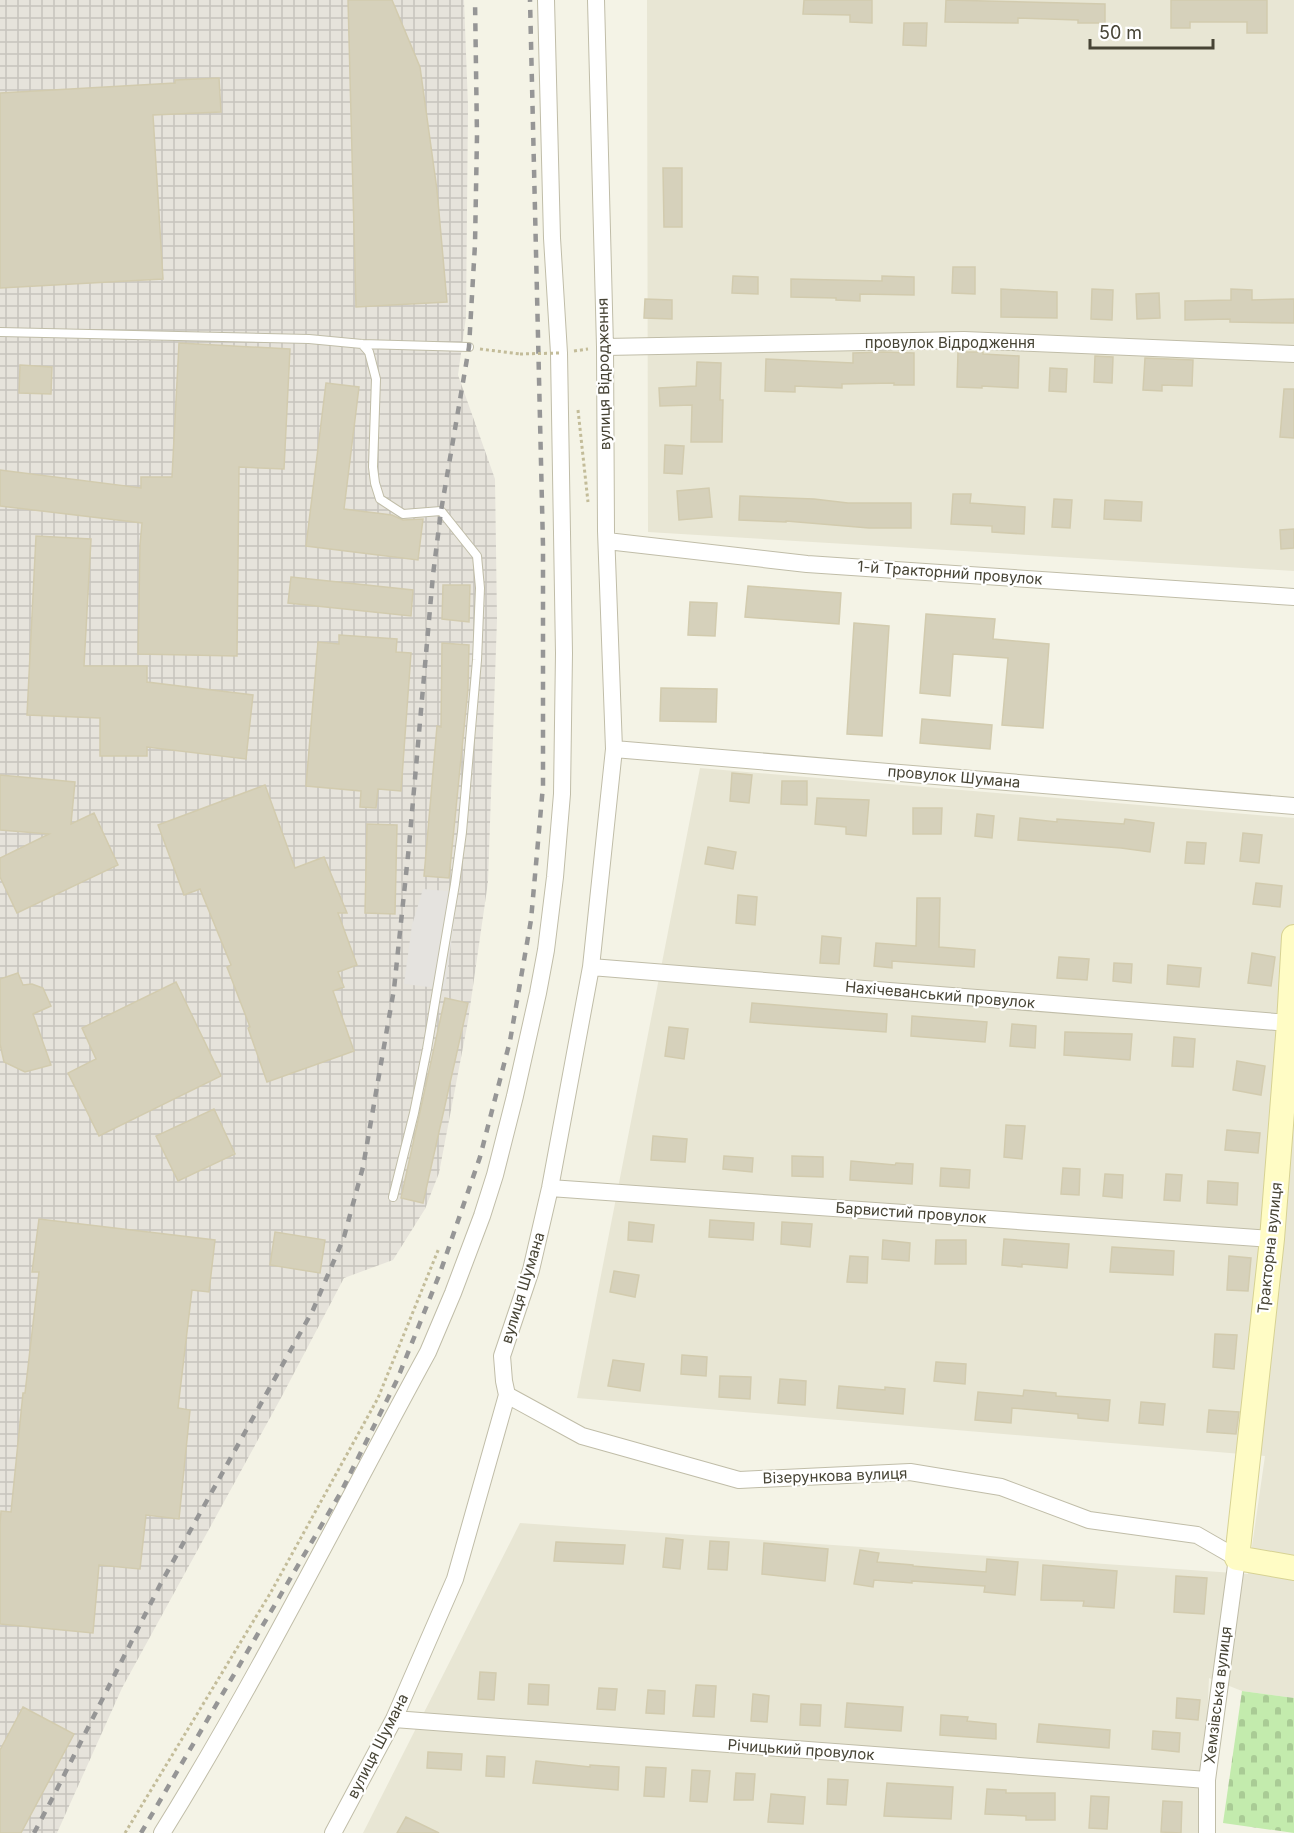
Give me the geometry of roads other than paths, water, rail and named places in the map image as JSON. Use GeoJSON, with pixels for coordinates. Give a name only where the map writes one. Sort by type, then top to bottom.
{"type":"FeatureCollection","features":[{"type":"Feature","properties":{"kind":"street"},"geometry":{"type":"LineString","coordinates":[[162,1833],[285,1620],[428,1352],[462,1271],[495,1175],[527,1042],[546,950],[562,794],[564,674],[561,357],[552,238],[546,0]]}},
{"type":"Feature","properties":{"kind":"street","name":"вулиця Відродження"},"geometry":{"type":"LineString","coordinates":[[596,0],[605,347],[607,541],[614,749]]}},
{"type":"Feature","properties":{"kind":"street","name":"провулок Відродження"},"geometry":{"type":"LineString","coordinates":[[605,347],[964,340],[1294,354]]}},
{"type":"Feature","properties":{"kind":"street","name":"1-й Тракторний провулок"},"geometry":{"type":"LineString","coordinates":[[607,541],[807,564],[1294,597]]}},
{"type":"Feature","properties":{"kind":"street","name":"провулок Шумана"},"geometry":{"type":"LineString","coordinates":[[614,749],[1294,806]]}},
{"type":"Feature","properties":{"kind":"street","name":"вулиця Шумана"},"geometry":{"type":"LineString","coordinates":[[333,1833],[394,1719],[455,1579],[507,1395],[502,1356],[531,1270],[550,1188],[591,967],[614,749]]}},
{"type":"Feature","properties":{"kind":"street","name":"Тракторна вулиця"},"geometry":{"type":"LineString","coordinates":[[1237,1558],[1272,1239],[1290,1023],[1294,937]]}},
{"type":"Feature","properties":{"kind":"street","name":"Нахічеванський провулок"},"geometry":{"type":"LineString","coordinates":[[591,967],[1290,1023]]}},
{"type":"Feature","properties":{"kind":"street","name":"Барвистий провулок"},"geometry":{"type":"LineString","coordinates":[[550,1188],[1272,1239]]}},
{"type":"Feature","properties":{"kind":"street","name":"Візерункова вулиця"},"geometry":{"type":"LineString","coordinates":[[507,1395],[582,1436],[738,1480],[910,1472],[1001,1486],[1089,1520],[1197,1536],[1237,1558]]}},
{"type":"Feature","properties":{"kind":"street"},"geometry":{"type":"LineString","coordinates":[[1237,1558],[1294,1568]]}},
{"type":"Feature","properties":{"kind":"street","name":"Хемзівська вулиця"},"geometry":{"type":"LineString","coordinates":[[1207,1833],[1207,1780],[1237,1558]]}},
{"type":"Feature","properties":{"kind":"street","name":"Річицький провулок"},"geometry":{"type":"LineString","coordinates":[[394,1719],[1207,1780]]}},
{"type":"Feature","properties":{"kind":"lane"},"geometry":{"type":"LineString","coordinates":[[0,332],[309,339],[362,344],[469,347]]}},
{"type":"Feature","properties":{"kind":"lane"},"geometry":{"type":"LineString","coordinates":[[362,344],[369,352],[376,379],[373,467],[380,499],[404,514],[441,511],[477,556],[480,588],[477,660],[462,832],[455,884],[427,1049],[393,1197]]}},
{"type":"Feature","properties":{"kind":"railway"},"geometry":{"type":"LineString","coordinates":[[34,1833],[160,1585],[313,1310],[344,1237],[363,1167],[394,989],[433,575],[441,511],[469,347],[475,244],[477,136],[475,0]]}},
{"type":"Feature","properties":{"kind":"railway"},"geometry":{"type":"LineString","coordinates":[[141,1833],[341,1492],[397,1380],[440,1273],[480,1157],[510,1041],[531,920],[543,786],[543,546],[530,0]]}}]}
